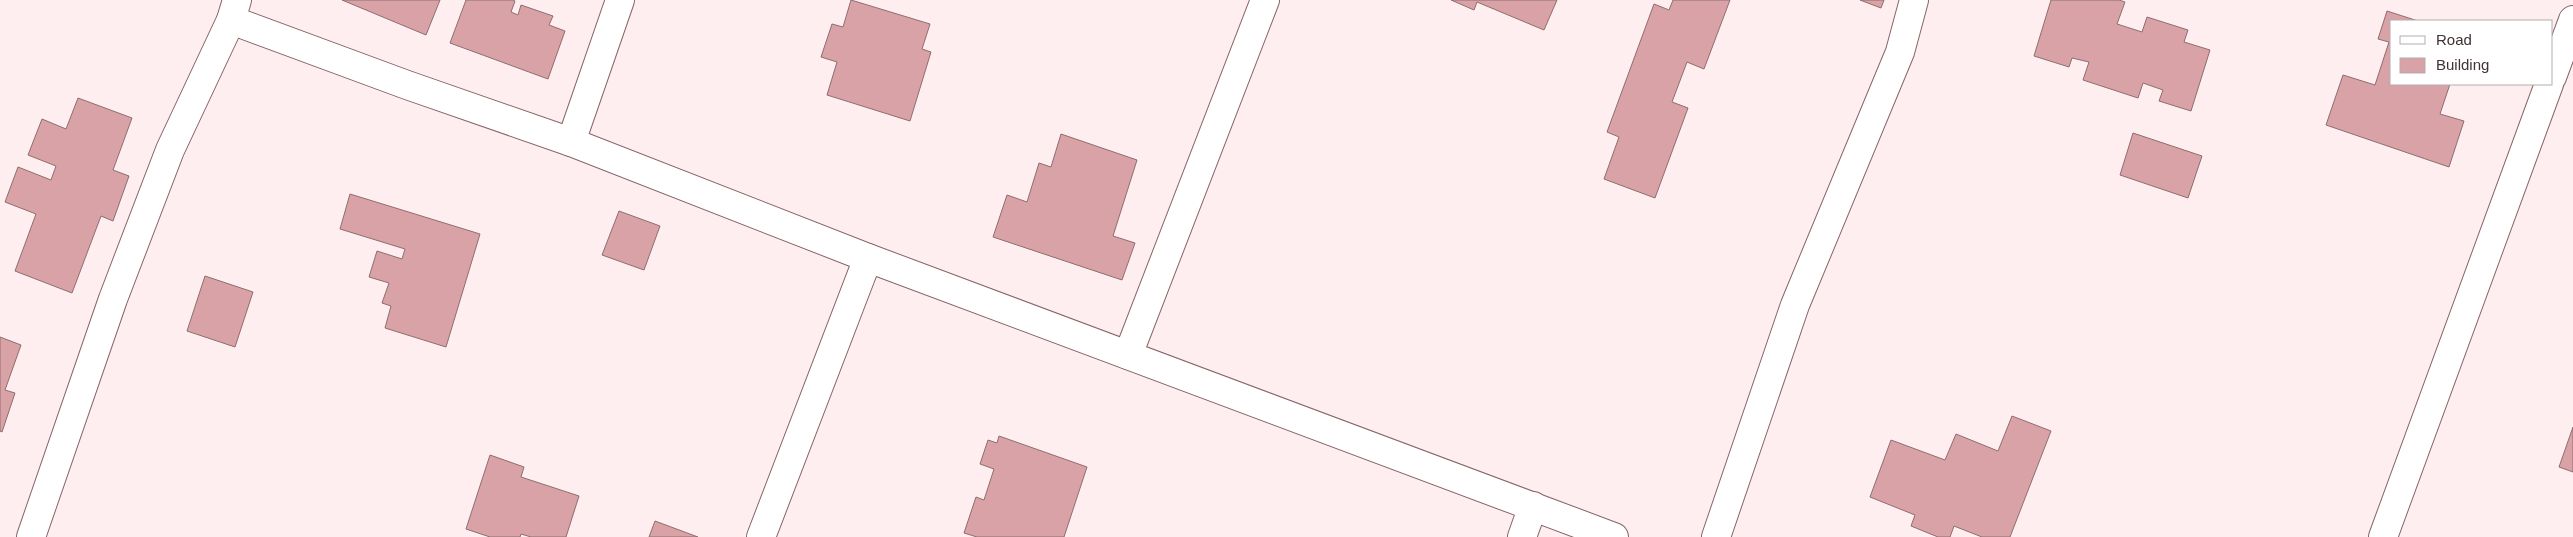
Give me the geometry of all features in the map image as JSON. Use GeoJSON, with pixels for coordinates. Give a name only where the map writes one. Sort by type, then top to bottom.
{"type":"FeatureCollection","features":[{"type":"Feature","properties":{"kind":"street"},"geometry":{"type":"LineString","coordinates":[[571,142],[620,0]]}},
{"type":"Feature","properties":{"kind":"street"},"geometry":{"type":"LineString","coordinates":[[1128,355],[1265,0]]}},
{"type":"Feature","properties":{"kind":"street"},"geometry":{"type":"LineString","coordinates":[[1716,537],[1795,305],[1900,52],[1914,0]]}},
{"type":"Feature","properties":{"kind":"street"},"geometry":{"type":"LineString","coordinates":[[31,537],[113,299],[166,159],[234,10],[407,85],[571,142],[868,258],[1614,537]]}},
{"type":"Feature","properties":{"kind":"street"},"geometry":{"type":"LineString","coordinates":[[2553,75],[2573,20]]}},
{"type":"Feature","properties":{"kind":"street"},"geometry":{"type":"LineString","coordinates":[[2383,537],[2550,85]]}},
{"type":"Feature","properties":{"kind":"street"},"geometry":{"type":"LineString","coordinates":[[761,537],[868,258]]}},
{"type":"Feature","properties":{"kind":"street"},"geometry":{"type":"LineString","coordinates":[[1522,537],[1533,506]]}},
{"type":"Feature","properties":{"kind":"building"},"geometry":{"type":"Polygon","coordinates":[[[342,0],[440,0],[426,35],[342,0]]]}},
{"type":"Feature","properties":{"kind":"building"},"geometry":{"type":"Polygon","coordinates":[[[466,0],[513,0],[515,1],[511,12],[518,15],[521,5],[553,16],[549,25],[565,31],[548,79],[450,43],[466,0]]]}},
{"type":"Feature","properties":{"kind":"building"},"geometry":{"type":"Polygon","coordinates":[[[851,0],[930,24],[922,49],[931,52],[910,121],[827,95],[837,62],[821,57],[832,24],[843,27],[851,0]]]}},
{"type":"Feature","properties":{"kind":"building"},"geometry":{"type":"Polygon","coordinates":[[[1451,0],[1557,0],[1544,30],[1477,2],[1474,10],[1451,0]]]}},
{"type":"Feature","properties":{"kind":"building"},"geometry":{"type":"Polygon","coordinates":[[[1673,0],[1730,0],[1704,69],[1687,62],[1672,102],[1688,108],[1655,198],[1604,179],[1619,137],[1607,132],[1654,4],[1669,10],[1673,0]]]}},
{"type":"Feature","properties":{"kind":"building"},"geometry":{"type":"Polygon","coordinates":[[[1860,0],[1884,0],[1881,8],[1860,0]]]}},
{"type":"Feature","properties":{"kind":"building"},"geometry":{"type":"Polygon","coordinates":[[[2051,0],[2119,0],[2125,2],[2117,24],[2142,32],[2147,17],[2188,30],[2184,42],[2210,50],[2191,111],[2159,101],[2163,90],[2143,83],[2138,98],[2083,80],[2089,62],[2072,58],[2069,67],[2034,56],[2051,0]]]}},
{"type":"Feature","properties":{"kind":"building"},"geometry":{"type":"Polygon","coordinates":[[[2387,11],[2415,20],[2390,20],[2390,85],[2450,85],[2440,114],[2464,121],[2449,167],[2326,125],[2343,75],[2375,85],[2389,42],[2378,39],[2387,11]]]}},
{"type":"Feature","properties":{"kind":"building"},"geometry":{"type":"Polygon","coordinates":[[[78,98],[132,118],[113,170],[129,176],[113,221],[101,216],[72,293],[15,271],[36,214],[5,202],[18,167],[51,180],[56,166],[28,155],[42,119],[66,129],[78,98]]]}},
{"type":"Feature","properties":{"kind":"building"},"geometry":{"type":"Polygon","coordinates":[[[2133,133],[2202,156],[2188,198],[2120,175],[2133,133]]]}},
{"type":"Feature","properties":{"kind":"building"},"geometry":{"type":"Polygon","coordinates":[[[1061,134],[1137,160],[1113,236],[1135,243],[1122,280],[993,237],[1007,195],[1027,202],[1039,163],[1051,167],[1061,134]]]}},
{"type":"Feature","properties":{"kind":"building"},"geometry":{"type":"Polygon","coordinates":[[[350,194],[480,234],[446,347],[385,328],[391,306],[382,303],[389,283],[369,277],[377,251],[402,259],[405,249],[340,229],[350,194]]]}},
{"type":"Feature","properties":{"kind":"building"},"geometry":{"type":"Polygon","coordinates":[[[619,211],[660,226],[644,270],[602,255],[619,211]]]}},
{"type":"Feature","properties":{"kind":"building"},"geometry":{"type":"Polygon","coordinates":[[[205,276],[253,292],[235,347],[187,331],[205,276]]]}},
{"type":"Feature","properties":{"kind":"building"},"geometry":{"type":"Polygon","coordinates":[[[0,337],[21,345],[5,390],[15,393],[2,432],[0,431],[0,337]]]}},
{"type":"Feature","properties":{"kind":"building"},"geometry":{"type":"Polygon","coordinates":[[[2012,416],[2051,431],[2010,537],[1982,537],[1954,526],[1950,537],[1938,537],[1911,526],[1915,515],[1870,497],[1891,440],[1945,460],[1956,434],[1998,451],[2012,416]]]}},
{"type":"Feature","properties":{"kind":"building"},"geometry":{"type":"Polygon","coordinates":[[[2573,427],[2573,472],[2559,467],[2573,427]]]}},
{"type":"Feature","properties":{"kind":"building"},"geometry":{"type":"Polygon","coordinates":[[[999,436],[1087,467],[1064,537],[977,537],[964,533],[976,497],[984,500],[994,469],[980,464],[988,440],[997,443],[999,436]]]}},
{"type":"Feature","properties":{"kind":"building"},"geometry":{"type":"Polygon","coordinates":[[[490,455],[524,467],[521,477],[579,496],[566,537],[531,537],[521,534],[520,537],[490,537],[466,529],[490,455]]]}},
{"type":"Feature","properties":{"kind":"building"},"geometry":{"type":"Polygon","coordinates":[[[655,521],[698,537],[649,537],[655,521]]]}}]}
